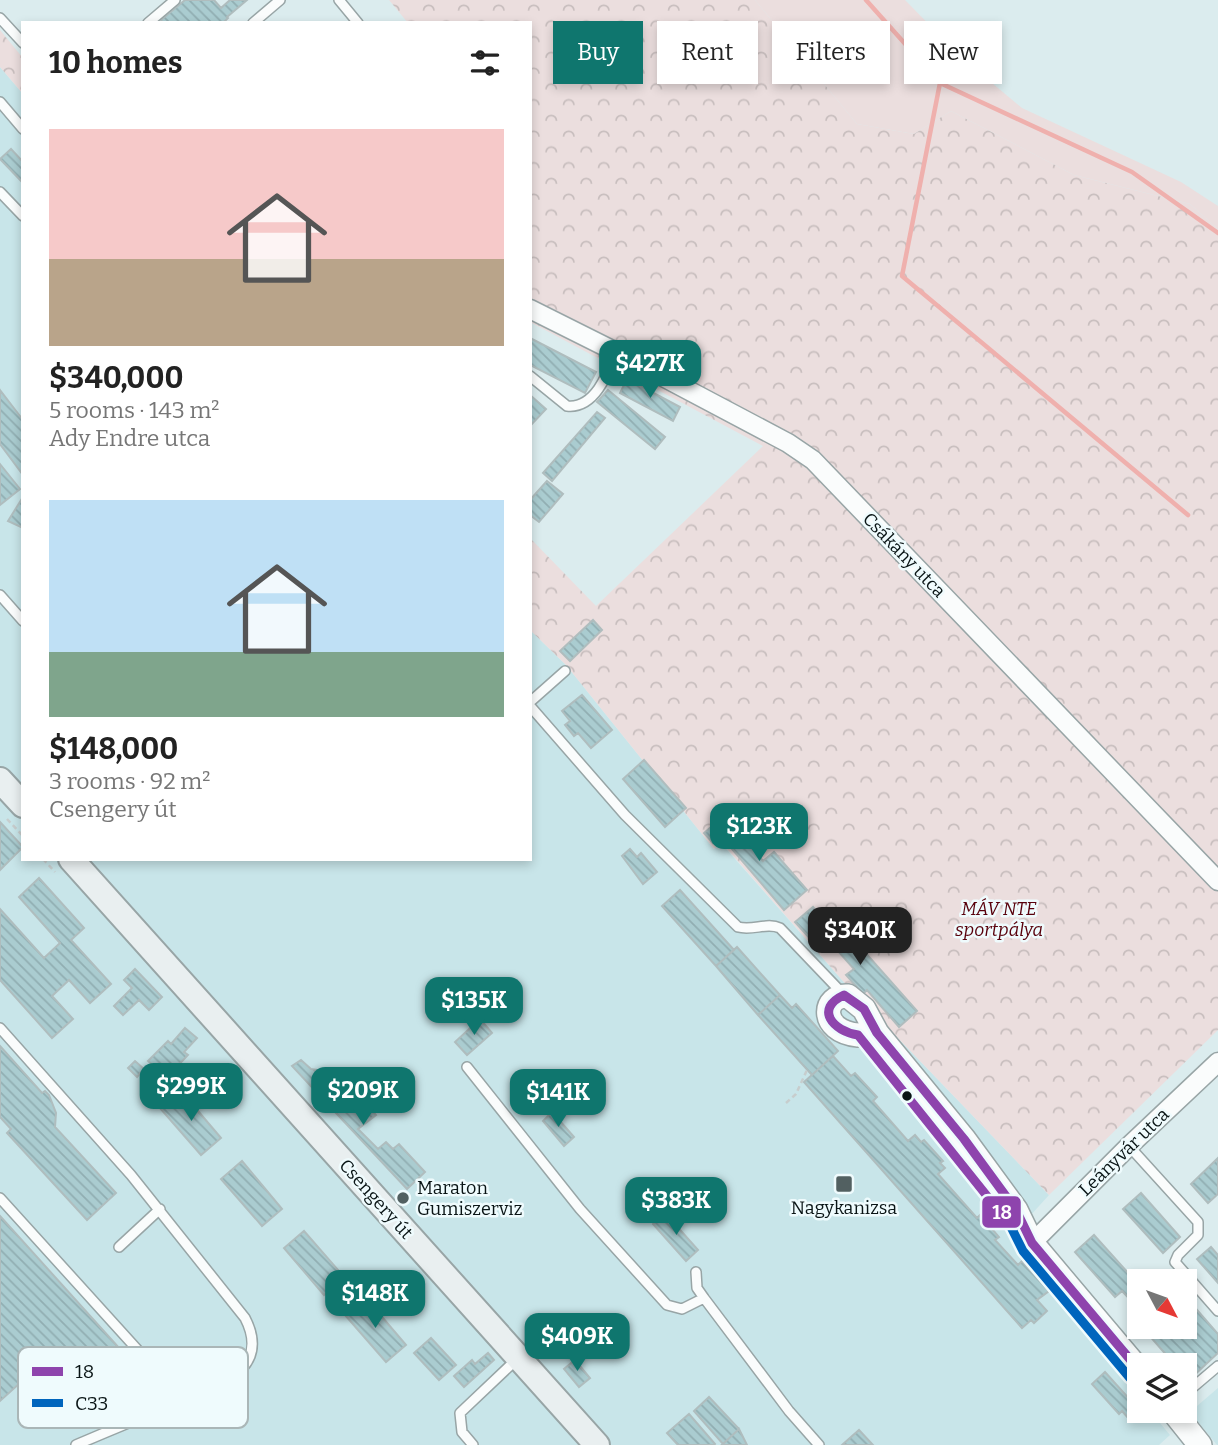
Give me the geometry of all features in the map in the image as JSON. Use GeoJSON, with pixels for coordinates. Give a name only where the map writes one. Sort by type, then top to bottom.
{"type":"FeatureCollection","features":[{"type":"Feature","properties":{"kind":"main road"},"geometry":{"type":"LineString","coordinates":[[0,780],[21,804]]}},
{"type":"Feature","properties":{"kind":"main road","name":"Csengery út"},"geometry":{"type":"LineString","coordinates":[[73,861],[597,1445]]}},
{"type":"Feature","properties":{"kind":"street","name":"Csákány utca"},"geometry":{"type":"LineString","coordinates":[[532,310],[788,443],[813,460],[1218,881]]}},
{"type":"Feature","properties":{"kind":"street"},"geometry":{"type":"LineString","coordinates":[[868,1034],[840,1031],[830,1019],[832,1002],[844,995],[860,1004],[868,1034],[964,1139],[1016,1210],[1032,1243],[1127,1356]]}},
{"type":"Feature","properties":{"kind":"street","name":"Leányvár utca"},"geometry":{"type":"LineString","coordinates":[[1032,1243],[1218,1062]]}},
{"type":"Feature","properties":{"kind":"street"},"geometry":{"type":"LineString","coordinates":[[1182,1423],[1200,1445]]}},
{"type":"Feature","properties":{"kind":"lane"},"geometry":{"type":"LineString","coordinates":[[150,21],[175,0]]}},
{"type":"Feature","properties":{"kind":"lane"},"geometry":{"type":"LineString","coordinates":[[255,21],[280,0]]}},
{"type":"Feature","properties":{"kind":"lane"},"geometry":{"type":"LineString","coordinates":[[339,0],[356,21]]}},
{"type":"Feature","properties":{"kind":"lane"},"geometry":{"type":"LineString","coordinates":[[0,18],[21,41]]}},
{"type":"Feature","properties":{"kind":"lane"},"geometry":{"type":"LineString","coordinates":[[0,102],[21,127]]}},
{"type":"Feature","properties":{"kind":"lane"},"geometry":{"type":"LineString","coordinates":[[0,192],[21,214]]}},
{"type":"Feature","properties":{"kind":"lane"},"geometry":{"type":"LineString","coordinates":[[532,378],[567,406],[578,406],[598,389],[617,352]]}},
{"type":"Feature","properties":{"kind":"lane"},"geometry":{"type":"LineString","coordinates":[[0,595],[21,619]]}},
{"type":"Feature","properties":{"kind":"lane"},"geometry":{"type":"LineString","coordinates":[[532,702],[565,671]]}},
{"type":"Feature","properties":{"kind":"lane"},"geometry":{"type":"LineString","coordinates":[[532,706],[625,815],[738,927],[780,928],[844,995]]}},
{"type":"Feature","properties":{"kind":"lane"},"geometry":{"type":"LineString","coordinates":[[0,1028],[160,1209],[245,1318],[252,1340],[248,1356]]}},
{"type":"Feature","properties":{"kind":"lane"},"geometry":{"type":"LineString","coordinates":[[467,1067],[580,1209],[667,1305],[682,1309],[704,1298]]}},
{"type":"Feature","properties":{"kind":"lane"},"geometry":{"type":"LineString","coordinates":[[1129,1146],[1198,1222],[1198,1234],[1178,1255],[1175,1262],[1218,1311]]}},
{"type":"Feature","properties":{"kind":"lane"},"geometry":{"type":"LineString","coordinates":[[0,1198],[135,1347]]}},
{"type":"Feature","properties":{"kind":"lane"},"geometry":{"type":"LineString","coordinates":[[119,1247],[160,1209]]}},
{"type":"Feature","properties":{"kind":"lane"},"geometry":{"type":"LineString","coordinates":[[696,1272],[698,1288],[704,1298],[789,1411],[819,1445]]}},
{"type":"Feature","properties":{"kind":"lane"},"geometry":{"type":"LineString","coordinates":[[473,1445],[461,1432],[460,1413],[518,1357]]}},
{"type":"Feature","properties":{"kind":"lane"},"geometry":{"type":"LineString","coordinates":[[1197,1384],[1218,1366]]}},
{"type":"Feature","properties":{"kind":"lane"},"geometry":{"type":"LineString","coordinates":[[76,1445],[116,1428]]}},
{"type":"Feature","properties":{"kind":"path"},"geometry":{"type":"LineString","coordinates":[[0,811],[21,834]]}},
{"type":"Feature","properties":{"kind":"path"},"geometry":{"type":"LineString","coordinates":[[786,1103],[796,1094],[807,1070]]}},
{"type":"Feature","properties":{"kind":"shaded area"},"geometry":{"type":"Polygon","coordinates":[[[0,67],[21,92],[21,861],[532,861],[532,632],[566,665],[714,849],[720,842],[842,980],[1049,1195],[1010,1238],[1127,1382],[1127,1423],[1160,1423],[1170,1435],[1159,1445],[0,1445],[0,67]]]}},
{"type":"Feature","properties":{"kind":"shaded area"},"geometry":{"type":"Polygon","coordinates":[[[1218,1388],[1218,1445],[1197,1421],[1197,1406],[1218,1388]]]}},
{"type":"Feature","properties":{"kind":"green space","name":"MÁV NTE sportpálya"},"geometry":{"type":"Polygon","coordinates":[[[389,0],[755,0],[772,21],[772,84],[824,84],[857,124],[914,134],[951,111],[1074,175],[1190,204],[1218,229],[1218,1030],[1049,1195],[842,980],[721,842],[714,849],[566,665],[532,632],[532,540],[596,606],[763,446],[532,323],[532,21],[406,21],[389,0]]]}},
{"type":"Feature","properties":{"kind":"green space"},"geometry":{"type":"Polygon","coordinates":[[[755,0],[905,0],[926,21],[904,21],[904,84],[993,84],[1022,108],[1181,182],[1218,206],[1218,229],[1190,204],[1074,175],[951,111],[914,134],[857,124],[824,84],[890,84],[890,21],[772,21],[755,0]]]}},
{"type":"Feature","properties":{"kind":"green space"},"geometry":{"type":"Polygon","coordinates":[[[0,30],[21,56],[21,92],[0,67],[0,30]]]}},
{"type":"Feature","properties":{"kind":"building"},"geometry":{"type":"Polygon","coordinates":[[[185,0],[214,0],[221,8],[230,0],[247,0],[225,21],[161,20],[185,0]]]}},
{"type":"Feature","properties":{"kind":"building"},"geometry":{"type":"Polygon","coordinates":[[[11,149],[21,160],[21,181],[0,159],[11,149]]]}},
{"type":"Feature","properties":{"kind":"building"},"geometry":{"type":"Polygon","coordinates":[[[532,339],[596,372],[585,393],[532,366],[532,339]]]}},
{"type":"Feature","properties":{"kind":"building"},"geometry":{"type":"Polygon","coordinates":[[[627,379],[680,407],[673,421],[620,393],[627,379]]]}},
{"type":"Feature","properties":{"kind":"building"},"geometry":{"type":"Polygon","coordinates":[[[0,390],[21,417],[21,472],[0,444],[0,390]]]}},
{"type":"Feature","properties":{"kind":"building"},"geometry":{"type":"Polygon","coordinates":[[[608,390],[665,437],[655,449],[597,402],[608,390]]]}},
{"type":"Feature","properties":{"kind":"building"},"geometry":{"type":"Polygon","coordinates":[[[532,397],[546,409],[532,424],[532,397]]]}},
{"type":"Feature","properties":{"kind":"building"},"geometry":{"type":"Polygon","coordinates":[[[597,412],[605,418],[552,481],[543,473],[597,412]]]}},
{"type":"Feature","properties":{"kind":"building"},"geometry":{"type":"Polygon","coordinates":[[[0,464],[20,489],[0,505],[0,464]]]}},
{"type":"Feature","properties":{"kind":"building"},"geometry":{"type":"Polygon","coordinates":[[[547,481],[563,494],[539,522],[532,517],[532,498],[547,481]]]}},
{"type":"Feature","properties":{"kind":"building"},"geometry":{"type":"Polygon","coordinates":[[[21,500],[21,527],[8,521],[21,500]]]}},
{"type":"Feature","properties":{"kind":"building"},"geometry":{"type":"Polygon","coordinates":[[[593,620],[602,630],[570,661],[560,651],[593,620]]]}},
{"type":"Feature","properties":{"kind":"building"},"geometry":{"type":"Polygon","coordinates":[[[582,695],[612,730],[591,748],[578,733],[574,736],[565,725],[570,721],[562,711],[582,695]]]}},
{"type":"Feature","properties":{"kind":"building"},"geometry":{"type":"Polygon","coordinates":[[[644,760],[686,808],[665,827],[623,779],[644,760]]]}},
{"type":"Feature","properties":{"kind":"building"},"geometry":{"type":"Polygon","coordinates":[[[728,812],[748,835],[744,839],[763,861],[774,852],[807,890],[784,910],[721,836],[713,843],[704,833],[728,812]]]}},
{"type":"Feature","properties":{"kind":"building"},"geometry":{"type":"Polygon","coordinates":[[[0,822],[21,845],[21,849],[0,870],[0,822]]]}},
{"type":"Feature","properties":{"kind":"building"},"geometry":{"type":"Polygon","coordinates":[[[630,849],[637,857],[641,853],[657,872],[643,884],[622,856],[630,849]]]}},
{"type":"Feature","properties":{"kind":"building"},"geometry":{"type":"Polygon","coordinates":[[[39,878],[84,928],[71,940],[111,984],[90,1003],[69,980],[52,996],[73,1019],[52,1038],[0,980],[0,909],[44,958],[60,943],[19,897],[39,878]]]}},
{"type":"Feature","properties":{"kind":"building"},"geometry":{"type":"Polygon","coordinates":[[[680,890],[734,950],[716,966],[662,906],[680,890]]]}},
{"type":"Feature","properties":{"kind":"building"},"geometry":{"type":"Polygon","coordinates":[[[813,907],[832,929],[839,923],[917,1011],[899,1027],[867,990],[863,994],[846,975],[854,969],[823,934],[814,943],[795,922],[813,907]]]}},
{"type":"Feature","properties":{"kind":"building"},"geometry":{"type":"Polygon","coordinates":[[[737,947],[780,995],[758,1015],[716,966],[737,947]]]}},
{"type":"Feature","properties":{"kind":"building"},"geometry":{"type":"Polygon","coordinates":[[[135,969],[162,997],[149,1010],[139,1000],[123,1015],[114,1006],[132,988],[124,980],[135,969]]]}},
{"type":"Feature","properties":{"kind":"building"},"geometry":{"type":"Polygon","coordinates":[[[780,995],[792,1008],[796,1004],[838,1051],[812,1075],[758,1015],[780,995]]]}},
{"type":"Feature","properties":{"kind":"building"},"geometry":{"type":"Polygon","coordinates":[[[480,1019],[492,1033],[467,1055],[455,1042],[480,1019]]]}},
{"type":"Feature","properties":{"kind":"building"},"geometry":{"type":"Polygon","coordinates":[[[185,1028],[197,1038],[184,1052],[188,1055],[154,1091],[142,1080],[154,1066],[148,1061],[168,1041],[171,1044],[185,1028]]]}},
{"type":"Feature","properties":{"kind":"building"},"geometry":{"type":"Polygon","coordinates":[[[0,1046],[42,1093],[45,1091],[49,1095],[56,1113],[55,1127],[116,1193],[87,1220],[7,1133],[11,1129],[0,1117],[0,1046]]]}},
{"type":"Feature","properties":{"kind":"building"},"geometry":{"type":"Polygon","coordinates":[[[833,1056],[851,1076],[855,1073],[877,1097],[873,1101],[908,1141],[915,1135],[921,1142],[924,1140],[943,1161],[940,1163],[945,1168],[938,1174],[977,1218],[980,1215],[999,1237],[995,1240],[1018,1265],[1022,1261],[1049,1291],[1037,1300],[1047,1311],[1034,1323],[1031,1320],[1022,1328],[804,1082],[833,1056]]]}},
{"type":"Feature","properties":{"kind":"building"},"geometry":{"type":"Polygon","coordinates":[[[301,1060],[311,1069],[317,1070],[352,1110],[365,1102],[376,1115],[358,1129],[378,1149],[386,1142],[393,1149],[399,1144],[425,1172],[407,1189],[292,1066],[301,1060]]]}},
{"type":"Feature","properties":{"kind":"building"},"geometry":{"type":"Polygon","coordinates":[[[135,1061],[144,1069],[137,1077],[128,1068],[135,1061]]]}},
{"type":"Feature","properties":{"kind":"building"},"geometry":{"type":"Polygon","coordinates":[[[181,1091],[221,1138],[201,1155],[160,1108],[181,1091]]]}},
{"type":"Feature","properties":{"kind":"building"},"geometry":{"type":"Polygon","coordinates":[[[552,1112],[574,1137],[564,1146],[543,1121],[552,1112]]]}},
{"type":"Feature","properties":{"kind":"building"},"geometry":{"type":"Polygon","coordinates":[[[1218,1158],[1218,1194],[1208,1203],[1191,1184],[1218,1158]]]}},
{"type":"Feature","properties":{"kind":"building"},"geometry":{"type":"Polygon","coordinates":[[[242,1161],[282,1209],[262,1226],[221,1179],[242,1161]]]}},
{"type":"Feature","properties":{"kind":"building"},"geometry":{"type":"Polygon","coordinates":[[[1141,1193],[1180,1237],[1163,1253],[1123,1209],[1141,1193]]]}},
{"type":"Feature","properties":{"kind":"building"},"geometry":{"type":"Polygon","coordinates":[[[665,1213],[698,1250],[686,1261],[653,1224],[665,1213]]]}},
{"type":"Feature","properties":{"kind":"building"},"geometry":{"type":"Polygon","coordinates":[[[0,1216],[118,1347],[18,1347],[18,1385],[0,1401],[0,1216]]]}},
{"type":"Feature","properties":{"kind":"building"},"geometry":{"type":"Polygon","coordinates":[[[304,1231],[345,1278],[324,1295],[284,1248],[304,1231]]]}},
{"type":"Feature","properties":{"kind":"building"},"geometry":{"type":"Polygon","coordinates":[[[1094,1235],[1127,1272],[1127,1296],[1122,1291],[1115,1297],[1075,1252],[1094,1235]]]}},
{"type":"Feature","properties":{"kind":"building"},"geometry":{"type":"Polygon","coordinates":[[[1211,1247],[1218,1255],[1218,1283],[1197,1259],[1211,1247]]]}},
{"type":"Feature","properties":{"kind":"building"},"geometry":{"type":"Polygon","coordinates":[[[365,1297],[406,1345],[386,1362],[345,1315],[365,1297]]]}},
{"type":"Feature","properties":{"kind":"building"},"geometry":{"type":"Polygon","coordinates":[[[1197,1310],[1218,1334],[1218,1353],[1197,1373],[1197,1353],[1165,1353],[1152,1339],[1197,1339],[1197,1310]]]}},
{"type":"Feature","properties":{"kind":"building"},"geometry":{"type":"Polygon","coordinates":[[[431,1338],[456,1365],[439,1380],[414,1353],[431,1338]]]}},
{"type":"Feature","properties":{"kind":"building"},"geometry":{"type":"Polygon","coordinates":[[[488,1353],[494,1360],[464,1387],[454,1376],[472,1360],[475,1364],[488,1353]]]}},
{"type":"Feature","properties":{"kind":"building"},"geometry":{"type":"Polygon","coordinates":[[[575,1360],[590,1378],[579,1387],[564,1369],[575,1360]]]}},
{"type":"Feature","properties":{"kind":"building"},"geometry":{"type":"Polygon","coordinates":[[[1105,1372],[1127,1396],[1127,1417],[1122,1411],[1119,1414],[1092,1384],[1105,1372]]]}},
{"type":"Feature","properties":{"kind":"building"},"geometry":{"type":"Polygon","coordinates":[[[709,1397],[739,1429],[723,1444],[694,1411],[709,1397]]]}},
{"type":"Feature","properties":{"kind":"building"},"geometry":{"type":"Polygon","coordinates":[[[689,1414],[714,1445],[678,1445],[667,1433],[689,1414]]]}},
{"type":"Feature","properties":{"kind":"building"},"geometry":{"type":"Polygon","coordinates":[[[739,1429],[747,1445],[721,1445],[723,1444],[739,1429]]]}},
{"type":"Feature","properties":{"kind":"building"},"geometry":{"type":"Polygon","coordinates":[[[859,1430],[873,1445],[842,1445],[859,1430]]]}},
{"type":"Feature","properties":{"kind":"waterway"},"geometry":{"type":"LineString","coordinates":[[866,0],[940,83],[1132,172],[1218,233]]}},
{"type":"Feature","properties":{"kind":"waterway"},"geometry":{"type":"LineString","coordinates":[[940,84],[902,276],[1188,515]]}},
{"type":"Feature","properties":{"kind":"transit line","name":"18"},"geometry":{"type":"LineString","coordinates":[[844,995],[864,1009],[877,1033],[964,1139],[1016,1210],[1005,1214],[999,1211],[858,1035],[841,1029],[830,1019],[830,1007],[844,995]]}},
{"type":"Feature","properties":{"kind":"transit line","name":"18"},"geometry":{"type":"LineString","coordinates":[[1016,1210],[1032,1243],[1127,1356]]}},
{"type":"Feature","properties":{"kind":"transit line","name":"C33"},"geometry":{"type":"LineString","coordinates":[[1010,1225],[1023,1251],[1127,1374]]}},
{"type":"Feature","properties":{"kind":"place","name":"Nagykanizsa"},"geometry":{"type":"Point","coordinates":[844,1184]}},
{"type":"Feature","properties":{"kind":"place","name":"Maraton Gumiszerviz"},"geometry":{"type":"Point","coordinates":[403,1198]}}]}
